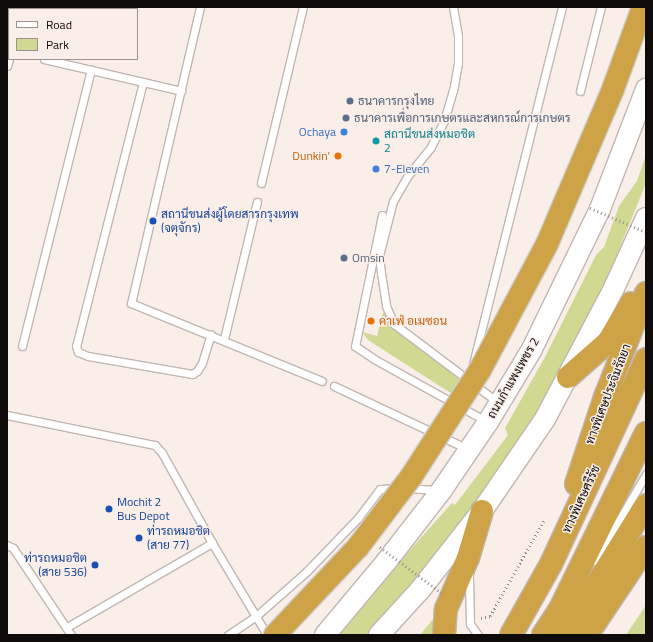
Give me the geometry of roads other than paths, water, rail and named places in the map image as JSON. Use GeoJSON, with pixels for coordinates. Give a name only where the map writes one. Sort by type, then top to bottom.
{"type":"FeatureCollection","features":[{"type":"Feature","properties":{"kind":"highway"},"geometry":{"type":"LineString","coordinates":[[275,635],[363,540],[411,477],[480,370],[547,244],[613,89],[643,7]]}},
{"type":"Feature","properties":{"kind":"highway"},"geometry":{"type":"LineString","coordinates":[[568,377],[608,342],[634,298],[646,285]]}},
{"type":"Feature","properties":{"kind":"highway","name":"ทางพิเศษประจิมรัถยา"},"geometry":{"type":"LineString","coordinates":[[551,564],[605,397],[646,293]]}},
{"type":"Feature","properties":{"kind":"highway","name":"ทางพิเศษศรีรัช"},"geometry":{"type":"LineString","coordinates":[[511,635],[551,564],[646,359]]}},
{"type":"Feature","properties":{"kind":"highway"},"geometry":{"type":"LineString","coordinates":[[543,635],[560,609],[646,433]]}},
{"type":"Feature","properties":{"kind":"highway"},"geometry":{"type":"LineString","coordinates":[[565,635],[646,505]]}},
{"type":"Feature","properties":{"kind":"highway"},"geometry":{"type":"LineString","coordinates":[[444,635],[446,609],[468,558],[482,511]]}},
{"type":"Feature","properties":{"kind":"highway"},"geometry":{"type":"LineString","coordinates":[[587,635],[646,546]]}},
{"type":"Feature","properties":{"kind":"main road","name":"ถนนกำแพงเพชร 2"},"geometry":{"type":"LineString","coordinates":[[325,635],[441,491],[488,422],[532,349],[571,271],[606,194],[646,89]]}},
{"type":"Feature","properties":{"kind":"main road"},"geometry":{"type":"LineString","coordinates":[[379,635],[420,590],[482,511],[545,419],[614,288],[646,218]]}},
{"type":"Feature","properties":{"kind":"lane"},"geometry":{"type":"LineString","coordinates":[[200,7],[131,303],[224,339],[322,381]]}},
{"type":"Feature","properties":{"kind":"lane"},"geometry":{"type":"LineString","coordinates":[[261,183],[303,7]]}},
{"type":"Feature","properties":{"kind":"lane"},"geometry":{"type":"LineString","coordinates":[[453,7],[458,36],[458,63],[444,121],[431,147],[407,178],[393,201],[379,256],[386,306],[394,324],[468,382],[500,403]]}},
{"type":"Feature","properties":{"kind":"lane"},"geometry":{"type":"LineString","coordinates":[[468,382],[562,7]]}},
{"type":"Feature","properties":{"kind":"lane"},"geometry":{"type":"LineString","coordinates":[[580,91],[601,7]]}},
{"type":"Feature","properties":{"kind":"lane"},"geometry":{"type":"LineString","coordinates":[[48,60],[181,90]]}},
{"type":"Feature","properties":{"kind":"lane"},"geometry":{"type":"LineString","coordinates":[[22,346],[91,70]]}},
{"type":"Feature","properties":{"kind":"lane"},"geometry":{"type":"LineString","coordinates":[[143,82],[76,346],[78,352],[88,356],[192,374],[197,371],[202,363],[211,334]]}},
{"type":"Feature","properties":{"kind":"lane"},"geometry":{"type":"LineString","coordinates":[[224,339],[257,202]]}},
{"type":"Feature","properties":{"kind":"lane"},"geometry":{"type":"LineString","coordinates":[[382,215],[355,346],[374,360],[488,422]]}},
{"type":"Feature","properties":{"kind":"lane"},"geometry":{"type":"LineString","coordinates":[[334,386],[470,450]]}},
{"type":"Feature","properties":{"kind":"lane"},"geometry":{"type":"LineString","coordinates":[[7,415],[155,446],[162,453],[212,543],[267,635]]}},
{"type":"Feature","properties":{"kind":"lane"},"geometry":{"type":"LineString","coordinates":[[547,635],[646,474]]}},
{"type":"Feature","properties":{"kind":"lane"},"geometry":{"type":"LineString","coordinates":[[228,635],[255,617],[337,539],[380,489],[402,487],[441,491]]}},
{"type":"Feature","properties":{"kind":"lane"},"geometry":{"type":"LineString","coordinates":[[66,627],[212,543]]}},
{"type":"Feature","properties":{"kind":"lane"},"geometry":{"type":"LineString","coordinates":[[7,545],[13,548],[71,635]]}},
{"type":"Feature","properties":{"kind":"lane"},"geometry":{"type":"LineString","coordinates":[[468,558],[470,624],[478,635]]}},
{"type":"Feature","properties":{"kind":"place","name":"ธนาคารกรุงไทย"},"geometry":{"type":"Point","coordinates":[350,101]}},
{"type":"Feature","properties":{"kind":"place","name":"ธนาคารเพื่อการเกษตรและสหกรณ์การเกษตร"},"geometry":{"type":"Point","coordinates":[346,118]}},
{"type":"Feature","properties":{"kind":"place","name":"Ochaya"},"geometry":{"type":"Point","coordinates":[344,132]}},
{"type":"Feature","properties":{"kind":"place","name":"สถานีขนส่งหมอชิต 2"},"geometry":{"type":"Point","coordinates":[376,141]}},
{"type":"Feature","properties":{"kind":"place","name":"Dunkin'"},"geometry":{"type":"Point","coordinates":[338,156]}},
{"type":"Feature","properties":{"kind":"place","name":"7-Eleven"},"geometry":{"type":"Point","coordinates":[376,169]}},
{"type":"Feature","properties":{"kind":"place","name":"สถานีขนส่งผู้โดยสารกรุงเทพ (จตุจักร)"},"geometry":{"type":"Point","coordinates":[153,221]}},
{"type":"Feature","properties":{"kind":"place","name":"Omsin"},"geometry":{"type":"Point","coordinates":[344,258]}},
{"type":"Feature","properties":{"kind":"place","name":"คาเฟ่ อเมซอน"},"geometry":{"type":"Point","coordinates":[371,321]}},
{"type":"Feature","properties":{"kind":"place","name":"Mochit 2 Bus Depot"},"geometry":{"type":"Point","coordinates":[109,509]}},
{"type":"Feature","properties":{"kind":"place","name":"ท่ารถหมอชิต (สาย 77)"},"geometry":{"type":"Point","coordinates":[139,538]}},
{"type":"Feature","properties":{"kind":"place","name":"ท่ารถหมอชิต (สาย 536)"},"geometry":{"type":"Point","coordinates":[95,565]}}]}
